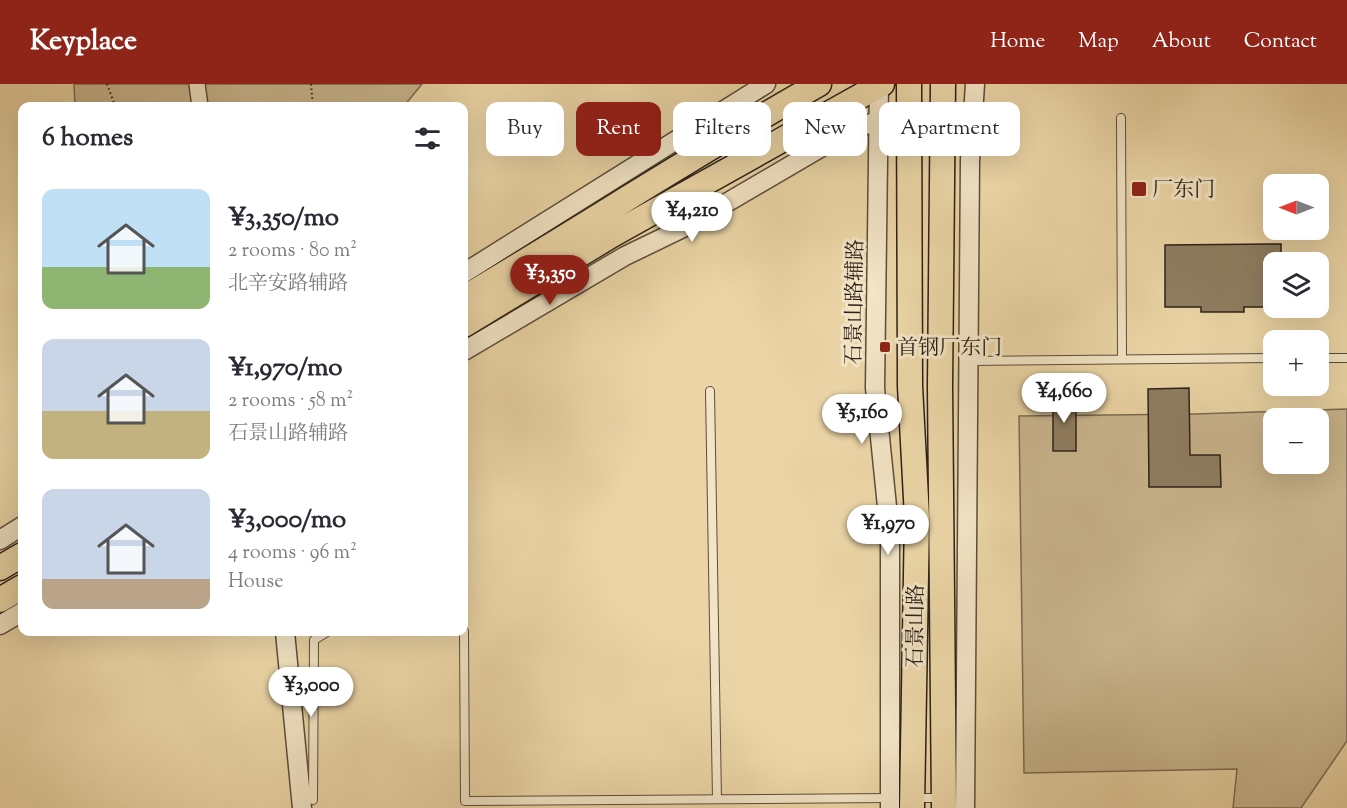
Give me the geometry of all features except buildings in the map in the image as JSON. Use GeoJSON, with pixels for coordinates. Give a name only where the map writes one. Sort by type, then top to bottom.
{"type":"FeatureCollection","features":[{"type":"Feature","properties":{"kind":"main road"},"geometry":{"type":"LineString","coordinates":[[468,296],[603,215],[718,141],[819,84]]}},
{"type":"Feature","properties":{"kind":"main road"},"geometry":{"type":"LineString","coordinates":[[468,322],[612,235],[880,84]]}},
{"type":"Feature","properties":{"kind":"main road","name":"石景山路"},"geometry":{"type":"LineString","coordinates":[[909,84],[909,102]]}},
{"type":"Feature","properties":{"kind":"main road","name":"石景山路"},"geometry":{"type":"LineString","coordinates":[[943,84],[940,398],[954,803]]}},
{"type":"Feature","properties":{"kind":"main road","name":"石景山路"},"geometry":{"type":"LineString","coordinates":[[901,803],[917,517],[910,386],[909,156]]}},
{"type":"Feature","properties":{"kind":"main road"},"geometry":{"type":"LineString","coordinates":[[0,568],[18,557]]}},
{"type":"Feature","properties":{"kind":"main road"},"geometry":{"type":"LineString","coordinates":[[0,600],[18,589]]}},
{"type":"Feature","properties":{"kind":"street"},"geometry":{"type":"LineString","coordinates":[[197,84],[199,102]]}},
{"type":"Feature","properties":{"kind":"street"},"geometry":{"type":"LineString","coordinates":[[468,270],[766,84]]}},
{"type":"Feature","properties":{"kind":"street","name":"石景山路辅路"},"geometry":{"type":"LineString","coordinates":[[880,84],[875,388],[890,536],[890,606],[901,803]]}},
{"type":"Feature","properties":{"kind":"street"},"geometry":{"type":"LineString","coordinates":[[954,803],[968,361],[969,160],[972,93],[975,84]]}},
{"type":"Feature","properties":{"kind":"street"},"geometry":{"type":"LineString","coordinates":[[468,349],[626,256],[687,226],[850,130],[878,119]]}},
{"type":"Feature","properties":{"kind":"street"},"geometry":{"type":"LineString","coordinates":[[510,296],[583,281]]}},
{"type":"Feature","properties":{"kind":"street"},"geometry":{"type":"LineString","coordinates":[[890,606],[917,517]]}},
{"type":"Feature","properties":{"kind":"street"},"geometry":{"type":"LineString","coordinates":[[0,540],[18,529]]}},
{"type":"Feature","properties":{"kind":"street"},"geometry":{"type":"LineString","coordinates":[[0,617],[18,612]]}},
{"type":"Feature","properties":{"kind":"street"},"geometry":{"type":"LineString","coordinates":[[0,625],[18,614]]}},
{"type":"Feature","properties":{"kind":"street"},"geometry":{"type":"LineString","coordinates":[[286,636],[307,804]]}},
{"type":"Feature","properties":{"kind":"lane"},"geometry":{"type":"LineString","coordinates":[[1121,118],[1122,359]]}},
{"type":"Feature","properties":{"kind":"lane"},"geometry":{"type":"LineString","coordinates":[[968,361],[1263,358]]}},
{"type":"Feature","properties":{"kind":"lane"},"geometry":{"type":"LineString","coordinates":[[1329,358],[1347,358]]}},
{"type":"Feature","properties":{"kind":"lane"},"geometry":{"type":"LineString","coordinates":[[710,391],[717,799]]}},
{"type":"Feature","properties":{"kind":"lane"},"geometry":{"type":"LineString","coordinates":[[307,804],[314,640],[320,636]]}},
{"type":"Feature","properties":{"kind":"lane"},"geometry":{"type":"LineString","coordinates":[[464,636],[465,801],[717,799],[954,803]]}},
{"type":"Feature","properties":{"kind":"path"},"geometry":{"type":"LineString","coordinates":[[107,84],[114,102]]}},
{"type":"Feature","properties":{"kind":"path"},"geometry":{"type":"LineString","coordinates":[[311,84],[313,102]]}},
{"type":"Feature","properties":{"kind":"shaded area"},"geometry":{"type":"Polygon","coordinates":[[[74,84],[422,84],[407,102],[75,102],[74,84]]]}},
{"type":"Feature","properties":{"kind":"shaded area"},"geometry":{"type":"Polygon","coordinates":[[[1347,409],[1347,741],[1301,808],[1233,808],[1237,769],[1024,773],[1019,416],[1263,412],[1263,474],[1329,474],[1329,410],[1347,409]]]}},
{"type":"Feature","properties":{"kind":"place","name":"厂东门"},"geometry":{"type":"Point","coordinates":[1139,189]}},
{"type":"Feature","properties":{"kind":"place","name":"首钢厂东门"},"geometry":{"type":"Point","coordinates":[885,347]}}]}
